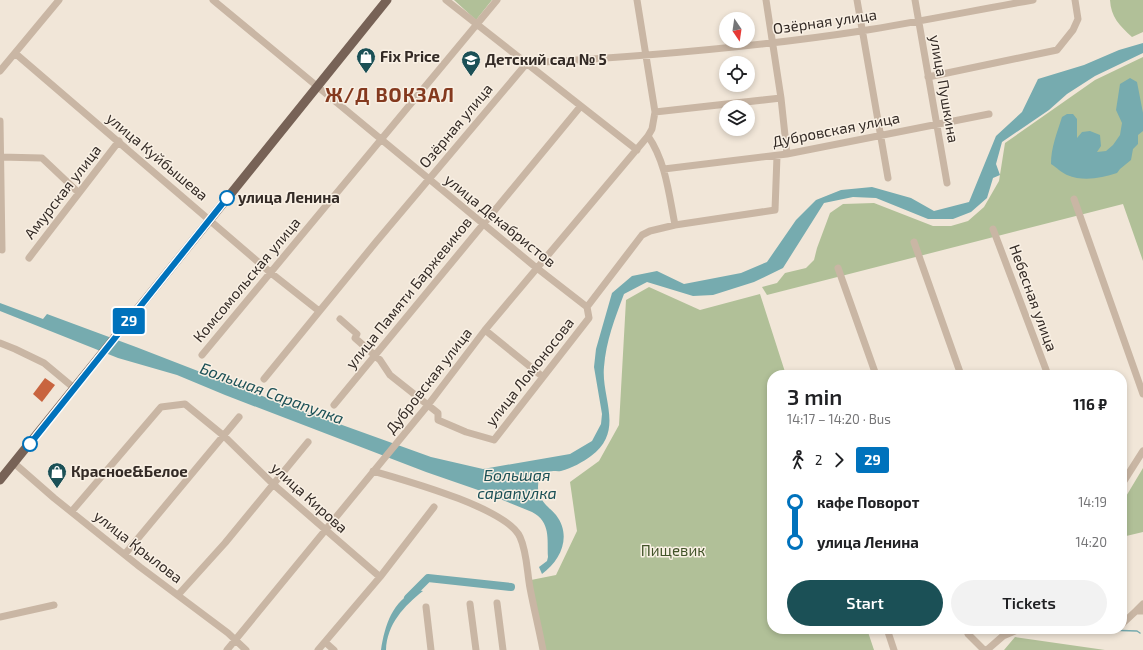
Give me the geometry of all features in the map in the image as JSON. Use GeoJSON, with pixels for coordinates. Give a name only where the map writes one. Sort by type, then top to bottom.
{"type":"FeatureCollection","features":[{"type":"Feature","properties":{"kind":"main road"},"geometry":{"type":"LineString","coordinates":[[0,480],[387,0]]}},
{"type":"Feature","properties":{"kind":"street"},"geometry":{"type":"LineString","coordinates":[[0,71],[16,54],[59,0]]}},
{"type":"Feature","properties":{"kind":"street","name":"улица Декабристов"},"geometry":{"type":"LineString","coordinates":[[213,0],[537,269],[587,307]]}},
{"type":"Feature","properties":{"kind":"street"},"geometry":{"type":"LineString","coordinates":[[446,0],[477,26],[527,63],[637,150]]}},
{"type":"Feature","properties":{"kind":"street","name":"Комсомольская улица"},"geometry":{"type":"LineString","coordinates":[[202,355],[477,26],[497,0]]}},
{"type":"Feature","properties":{"kind":"street"},"geometry":{"type":"LineString","coordinates":[[637,0],[655,112],[650,132],[664,170],[675,225]]}},
{"type":"Feature","properties":{"kind":"street"},"geometry":{"type":"LineString","coordinates":[[766,0],[781,98],[787,154]]}},
{"type":"Feature","properties":{"kind":"street"},"geometry":{"type":"LineString","coordinates":[[857,0],[888,178]]}},
{"type":"Feature","properties":{"kind":"street","name":"улица Пушкина"},"geometry":{"type":"LineString","coordinates":[[915,0],[947,183]]}},
{"type":"Feature","properties":{"kind":"street","name":"Озёрная улица"},"geometry":{"type":"LineString","coordinates":[[264,379],[319,311],[527,63],[647,56],[773,43],[862,31],[1033,0]]}},
{"type":"Feature","properties":{"kind":"street"},"geometry":{"type":"LineString","coordinates":[[928,77],[1057,50],[1073,30],[1078,19],[1075,0]]}},
{"type":"Feature","properties":{"kind":"street","name":"улица Куйбышева"},"geometry":{"type":"LineString","coordinates":[[16,54],[271,272],[319,311]]}},
{"type":"Feature","properties":{"kind":"street"},"geometry":{"type":"LineString","coordinates":[[655,112],[781,98]]}},
{"type":"Feature","properties":{"kind":"street","name":"улица Памяти Баржевиков"},"geometry":{"type":"LineString","coordinates":[[334,405],[580,106]]}},
{"type":"Feature","properties":{"kind":"street","name":"Дубровская улица"},"geometry":{"type":"LineString","coordinates":[[664,170],[777,156],[989,114]]}},
{"type":"Feature","properties":{"kind":"street"},"geometry":{"type":"LineString","coordinates":[[0,122],[0,209],[2,250]]}},
{"type":"Feature","properties":{"kind":"street","name":"Дубровская улица"},"geometry":{"type":"LineString","coordinates":[[227,650],[428,405],[485,330],[637,150],[650,132]]}},
{"type":"Feature","properties":{"kind":"street","name":"Амурская улица"},"geometry":{"type":"LineString","coordinates":[[29,258],[118,142]]}},
{"type":"Feature","properties":{"kind":"street","name":"улица Ломоносова"},"geometry":{"type":"LineString","coordinates":[[428,405],[438,413],[438,420],[466,432],[494,440],[589,318],[587,307],[642,235],[650,231],[675,225],[775,210],[777,156]]}},
{"type":"Feature","properties":{"kind":"street"},"geometry":{"type":"LineString","coordinates":[[0,157],[42,158],[79,193]]}},
{"type":"Feature","properties":{"kind":"street"},"geometry":{"type":"LineString","coordinates":[[1074,199],[1143,394]]}},
{"type":"Feature","properties":{"kind":"street","name":"Небесная улица"},"geometry":{"type":"LineString","coordinates":[[993,230],[1046,370]]}},
{"type":"Feature","properties":{"kind":"street"},"geometry":{"type":"LineString","coordinates":[[914,242],[960,370]]}},
{"type":"Feature","properties":{"kind":"street"},"geometry":{"type":"LineString","coordinates":[[838,268],[874,370]]}},
{"type":"Feature","properties":{"kind":"street"},"geometry":{"type":"LineString","coordinates":[[340,318],[357,334],[355,338],[380,360],[390,375],[428,405]]}},
{"type":"Feature","properties":{"kind":"street"},"geometry":{"type":"LineString","coordinates":[[485,330],[543,377]]}},
{"type":"Feature","properties":{"kind":"street"},"geometry":{"type":"LineString","coordinates":[[0,343],[44,363],[74,388]]}},
{"type":"Feature","properties":{"kind":"street"},"geometry":{"type":"LineString","coordinates":[[72,511],[161,407],[185,404],[224,436]]}},
{"type":"Feature","properties":{"kind":"street"},"geometry":{"type":"LineString","coordinates":[[125,554],[239,417]]}},
{"type":"Feature","properties":{"kind":"street","name":"улица Кирова"},"geometry":{"type":"LineString","coordinates":[[224,436],[274,486],[380,577]]}},
{"type":"Feature","properties":{"kind":"street"},"geometry":{"type":"LineString","coordinates":[[178,595],[274,486],[308,442]]}},
{"type":"Feature","properties":{"kind":"street"},"geometry":{"type":"LineString","coordinates":[[1127,476],[1143,451]]}},
{"type":"Feature","properties":{"kind":"street","name":"улица Крылова"},"geometry":{"type":"LineString","coordinates":[[14,463],[54,498],[228,633],[246,650]]}},
{"type":"Feature","properties":{"kind":"street"},"geometry":{"type":"LineString","coordinates":[[375,469],[411,481],[482,509],[507,522],[518,532],[523,544],[530,588],[543,650]]}},
{"type":"Feature","properties":{"kind":"street"},"geometry":{"type":"LineString","coordinates":[[318,650],[380,577],[434,506]]}},
{"type":"Feature","properties":{"kind":"street"},"geometry":{"type":"LineString","coordinates":[[497,603],[503,650]]}},
{"type":"Feature","properties":{"kind":"street"},"geometry":{"type":"LineString","coordinates":[[470,604],[476,650]]}},
{"type":"Feature","properties":{"kind":"street"},"geometry":{"type":"LineString","coordinates":[[1127,620],[1139,611],[1143,604]]}},
{"type":"Feature","properties":{"kind":"street"},"geometry":{"type":"LineString","coordinates":[[0,618],[54,605]]}},
{"type":"Feature","properties":{"kind":"street"},"geometry":{"type":"LineString","coordinates":[[426,607],[431,650]]}},
{"type":"Feature","properties":{"kind":"street"},"geometry":{"type":"LineString","coordinates":[[889,634],[894,650]]}},
{"type":"Feature","properties":{"kind":"street"},"geometry":{"type":"LineString","coordinates":[[968,634],[986,650],[1003,636],[1008,634]]}},
{"type":"Feature","properties":{"kind":"street"},"geometry":{"type":"LineString","coordinates":[[325,642],[334,650]]}},
{"type":"Feature","properties":{"kind":"green space"},"geometry":{"type":"Polygon","coordinates":[[[454,0],[492,0],[476,20],[454,0]]]}},
{"type":"Feature","properties":{"kind":"green space"},"geometry":{"type":"Polygon","coordinates":[[[1110,0],[1143,0],[1143,32],[1132,37],[1127,33],[1114,16],[1110,0]]]}},
{"type":"Feature","properties":{"kind":"green space"},"geometry":{"type":"Polygon","coordinates":[[[1143,57],[1143,261],[1123,204],[767,295],[762,287],[777,283],[785,273],[806,268],[814,260],[830,213],[843,204],[874,203],[933,226],[951,226],[968,221],[984,207],[999,181],[1005,143],[1095,80],[1143,57]]]}},
{"type":"Feature","properties":{"kind":"green space","name":"Пищевик"},"geometry":{"type":"Polygon","coordinates":[[[649,287],[700,310],[760,294],[784,370],[767,370],[767,634],[869,634],[874,650],[544,650],[531,580],[556,575],[577,531],[570,482],[599,461],[619,425],[626,300],[649,287]]]}},
{"type":"Feature","properties":{"kind":"green space"},"geometry":{"type":"Polygon","coordinates":[[[1143,468],[1143,532],[1127,536],[1127,495],[1143,468]]]}},
{"type":"Feature","properties":{"kind":"green space"},"geometry":{"type":"Polygon","coordinates":[[[1015,637],[1105,650],[1004,650],[1015,637]]]}},
{"type":"Feature","properties":{"kind":"water","name":"Большая сарапулка"},"geometry":{"type":"Polygon","coordinates":[[[1143,43],[1143,53],[1095,76],[1067,94],[1049,110],[1002,142],[996,164],[1000,175],[993,178],[987,198],[971,212],[953,219],[928,219],[876,198],[853,197],[824,203],[783,268],[754,282],[713,295],[693,296],[647,282],[624,294],[611,330],[605,357],[604,379],[609,414],[607,436],[601,446],[591,456],[573,467],[560,471],[552,471],[539,478],[539,494],[561,523],[564,539],[559,555],[549,568],[542,574],[539,567],[547,561],[548,537],[542,521],[532,512],[478,490],[426,472],[225,395],[177,375],[118,358],[0,311],[0,303],[43,319],[47,314],[270,399],[431,457],[483,469],[570,454],[592,441],[601,424],[602,414],[594,367],[596,349],[612,293],[632,276],[657,271],[684,284],[741,273],[767,262],[796,220],[816,200],[841,190],[872,187],[911,198],[934,211],[969,202],[996,136],[1022,112],[1038,79],[1084,65],[1119,50],[1143,43]]]}},
{"type":"Feature","properties":{"kind":"water"},"geometry":{"type":"Polygon","coordinates":[[[1130,78],[1137,82],[1143,113],[1143,131],[1138,135],[1138,144],[1133,149],[1131,160],[1117,173],[1086,179],[1067,175],[1051,164],[1056,134],[1062,117],[1067,114],[1073,114],[1077,119],[1077,138],[1082,132],[1090,131],[1100,135],[1101,146],[1097,152],[1106,151],[1113,145],[1120,135],[1122,123],[1116,110],[1120,84],[1130,78]]]}},
{"type":"Feature","properties":{"kind":"water"},"geometry":{"type":"Polygon","coordinates":[[[417,590],[423,591],[403,609],[398,616],[390,632],[386,650],[381,650],[391,615],[401,600],[417,590]]]}},
{"type":"Feature","properties":{"kind":"building"},"geometry":{"type":"Polygon","coordinates":[[[45,378],[55,385],[42,402],[33,394],[45,378]]]}},
{"type":"Feature","properties":{"kind":"waterway","name":"Большая Сарапулка"},"geometry":{"type":"LineString","coordinates":[[408,598],[428,578],[511,587]]}},
{"type":"Feature","properties":{"kind":"waterway"},"geometry":{"type":"LineString","coordinates":[[1127,631],[1137,631],[1140,633]]}},
{"type":"Feature","properties":{"kind":"bus line","name":"29"},"geometry":{"type":"LineString","coordinates":[[30,444],[227,198]]}},
{"type":"Feature","properties":{"kind":"place","name":"Fix Price"},"geometry":{"type":"Point","coordinates":[366,74]}},
{"type":"Feature","properties":{"kind":"place","name":"Детский сад № 5"},"geometry":{"type":"Point","coordinates":[471,77]}},
{"type":"Feature","properties":{"kind":"place","name":"улица Ленина"},"geometry":{"type":"Point","coordinates":[227,198]}},
{"type":"Feature","properties":{"kind":"place","name":"Красное&Белое"},"geometry":{"type":"Point","coordinates":[57,489]}},
{"type":"Feature","properties":{"kind":"district","name":"Ж/Д ВОКЗАЛ"},"geometry":{"type":"Point","coordinates":[390,95]}}]}
